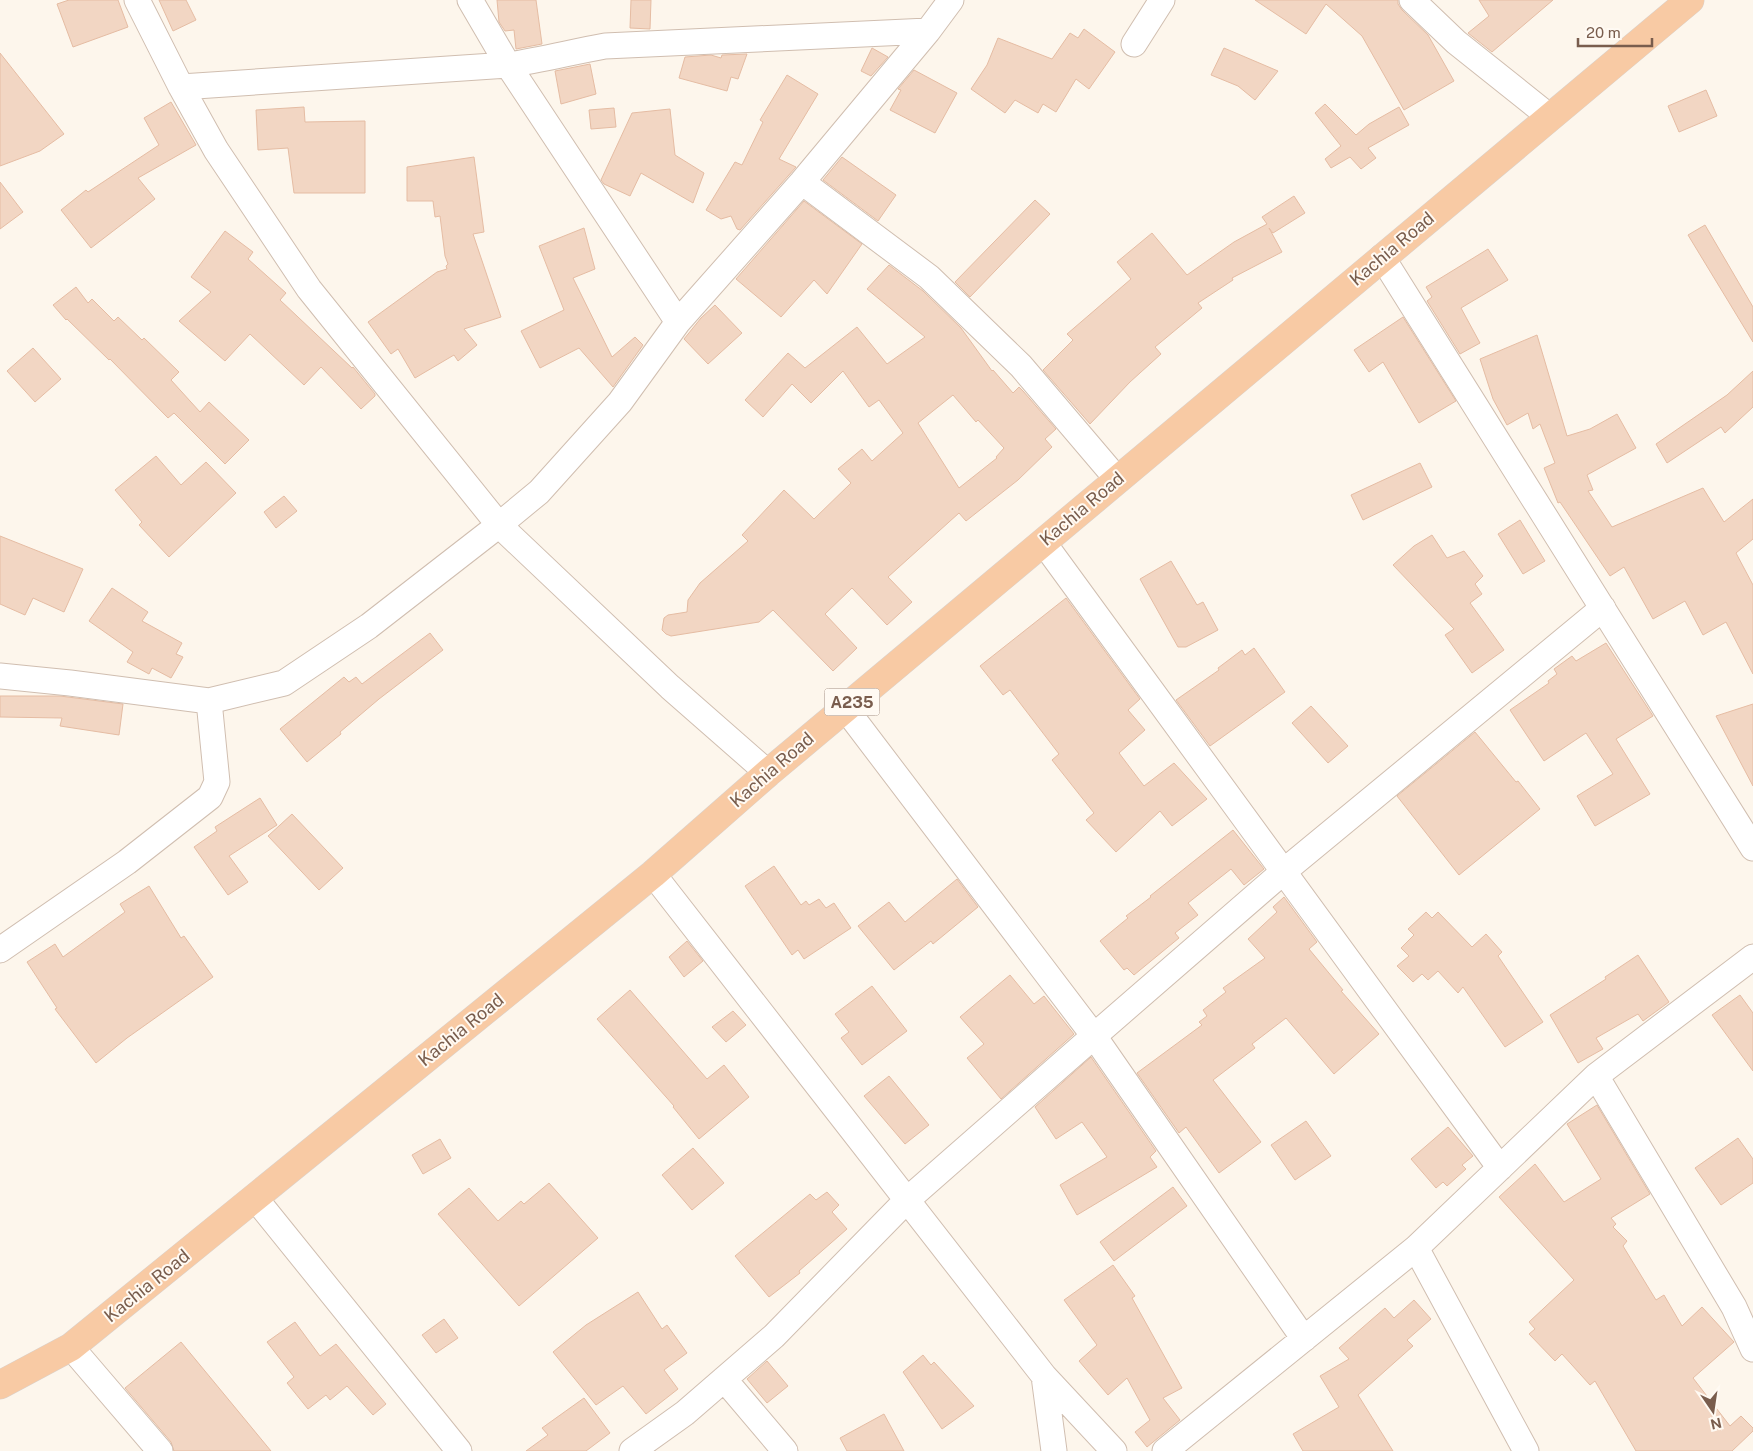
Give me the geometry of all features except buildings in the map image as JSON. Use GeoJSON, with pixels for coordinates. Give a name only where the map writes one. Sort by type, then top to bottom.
{"type":"FeatureCollection","features":[{"type":"Feature","properties":{"kind":"highway","name":"Kachia Road"},"geometry":{"type":"LineString","coordinates":[[0,1384],[72,1347],[653,874],[845,708],[1690,0]]}},
{"type":"Feature","properties":{"kind":"street"},"geometry":{"type":"LineString","coordinates":[[137,0],[180,87],[216,150],[309,289],[499,526],[663,680],[768,773]]}},
{"type":"Feature","properties":{"kind":"street"},"geometry":{"type":"LineString","coordinates":[[470,0],[508,64],[678,322]]}},
{"type":"Feature","properties":{"kind":"street"},"geometry":{"type":"LineString","coordinates":[[0,676],[80,684],[209,702],[284,683],[369,626],[499,526],[539,492],[620,402],[678,322],[802,182],[928,31],[951,0]]}},
{"type":"Feature","properties":{"kind":"street"},"geometry":{"type":"LineString","coordinates":[[1134,44],[1162,0]]}},
{"type":"Feature","properties":{"kind":"street"},"geometry":{"type":"LineString","coordinates":[[1412,0],[1456,42],[1550,117]]}},
{"type":"Feature","properties":{"kind":"street"},"geometry":{"type":"LineString","coordinates":[[180,87],[508,64],[540,60],[604,46],[928,31]]}},
{"type":"Feature","properties":{"kind":"street"},"geometry":{"type":"LineString","coordinates":[[802,182],[929,277],[1021,366],[1117,480]]}},
{"type":"Feature","properties":{"kind":"street"},"geometry":{"type":"LineString","coordinates":[[1382,257],[1753,848]]}},
{"type":"Feature","properties":{"kind":"street"},"geometry":{"type":"LineString","coordinates":[[1043,542],[1500,1168]]}},
{"type":"Feature","properties":{"kind":"street"},"geometry":{"type":"LineString","coordinates":[[632,1451],[685,1413],[774,1336],[907,1200],[1094,1036],[1283,872],[1603,608]]}},
{"type":"Feature","properties":{"kind":"street"},"geometry":{"type":"LineString","coordinates":[[0,950],[127,862],[210,797],[217,782],[209,702]]}},
{"type":"Feature","properties":{"kind":"street"},"geometry":{"type":"LineString","coordinates":[[845,708],[1094,1036],[1304,1339]]}},
{"type":"Feature","properties":{"kind":"street"},"geometry":{"type":"LineString","coordinates":[[653,874],[1044,1376],[1114,1451]]}},
{"type":"Feature","properties":{"kind":"street"},"geometry":{"type":"LineString","coordinates":[[1165,1451],[1416,1248],[1596,1076],[1753,957]]}},
{"type":"Feature","properties":{"kind":"street"},"geometry":{"type":"LineString","coordinates":[[1596,1076],[1734,1306],[1753,1349]]}},
{"type":"Feature","properties":{"kind":"street"},"geometry":{"type":"LineString","coordinates":[[255,1198],[459,1451]]}},
{"type":"Feature","properties":{"kind":"street"},"geometry":{"type":"LineString","coordinates":[[1416,1248],[1526,1451]]}},
{"type":"Feature","properties":{"kind":"street"},"geometry":{"type":"LineString","coordinates":[[72,1347],[160,1451]]}},
{"type":"Feature","properties":{"kind":"street"},"geometry":{"type":"LineString","coordinates":[[1044,1376],[1054,1451]]}},
{"type":"Feature","properties":{"kind":"street"},"geometry":{"type":"LineString","coordinates":[[724,1379],[785,1451]]}}]}
